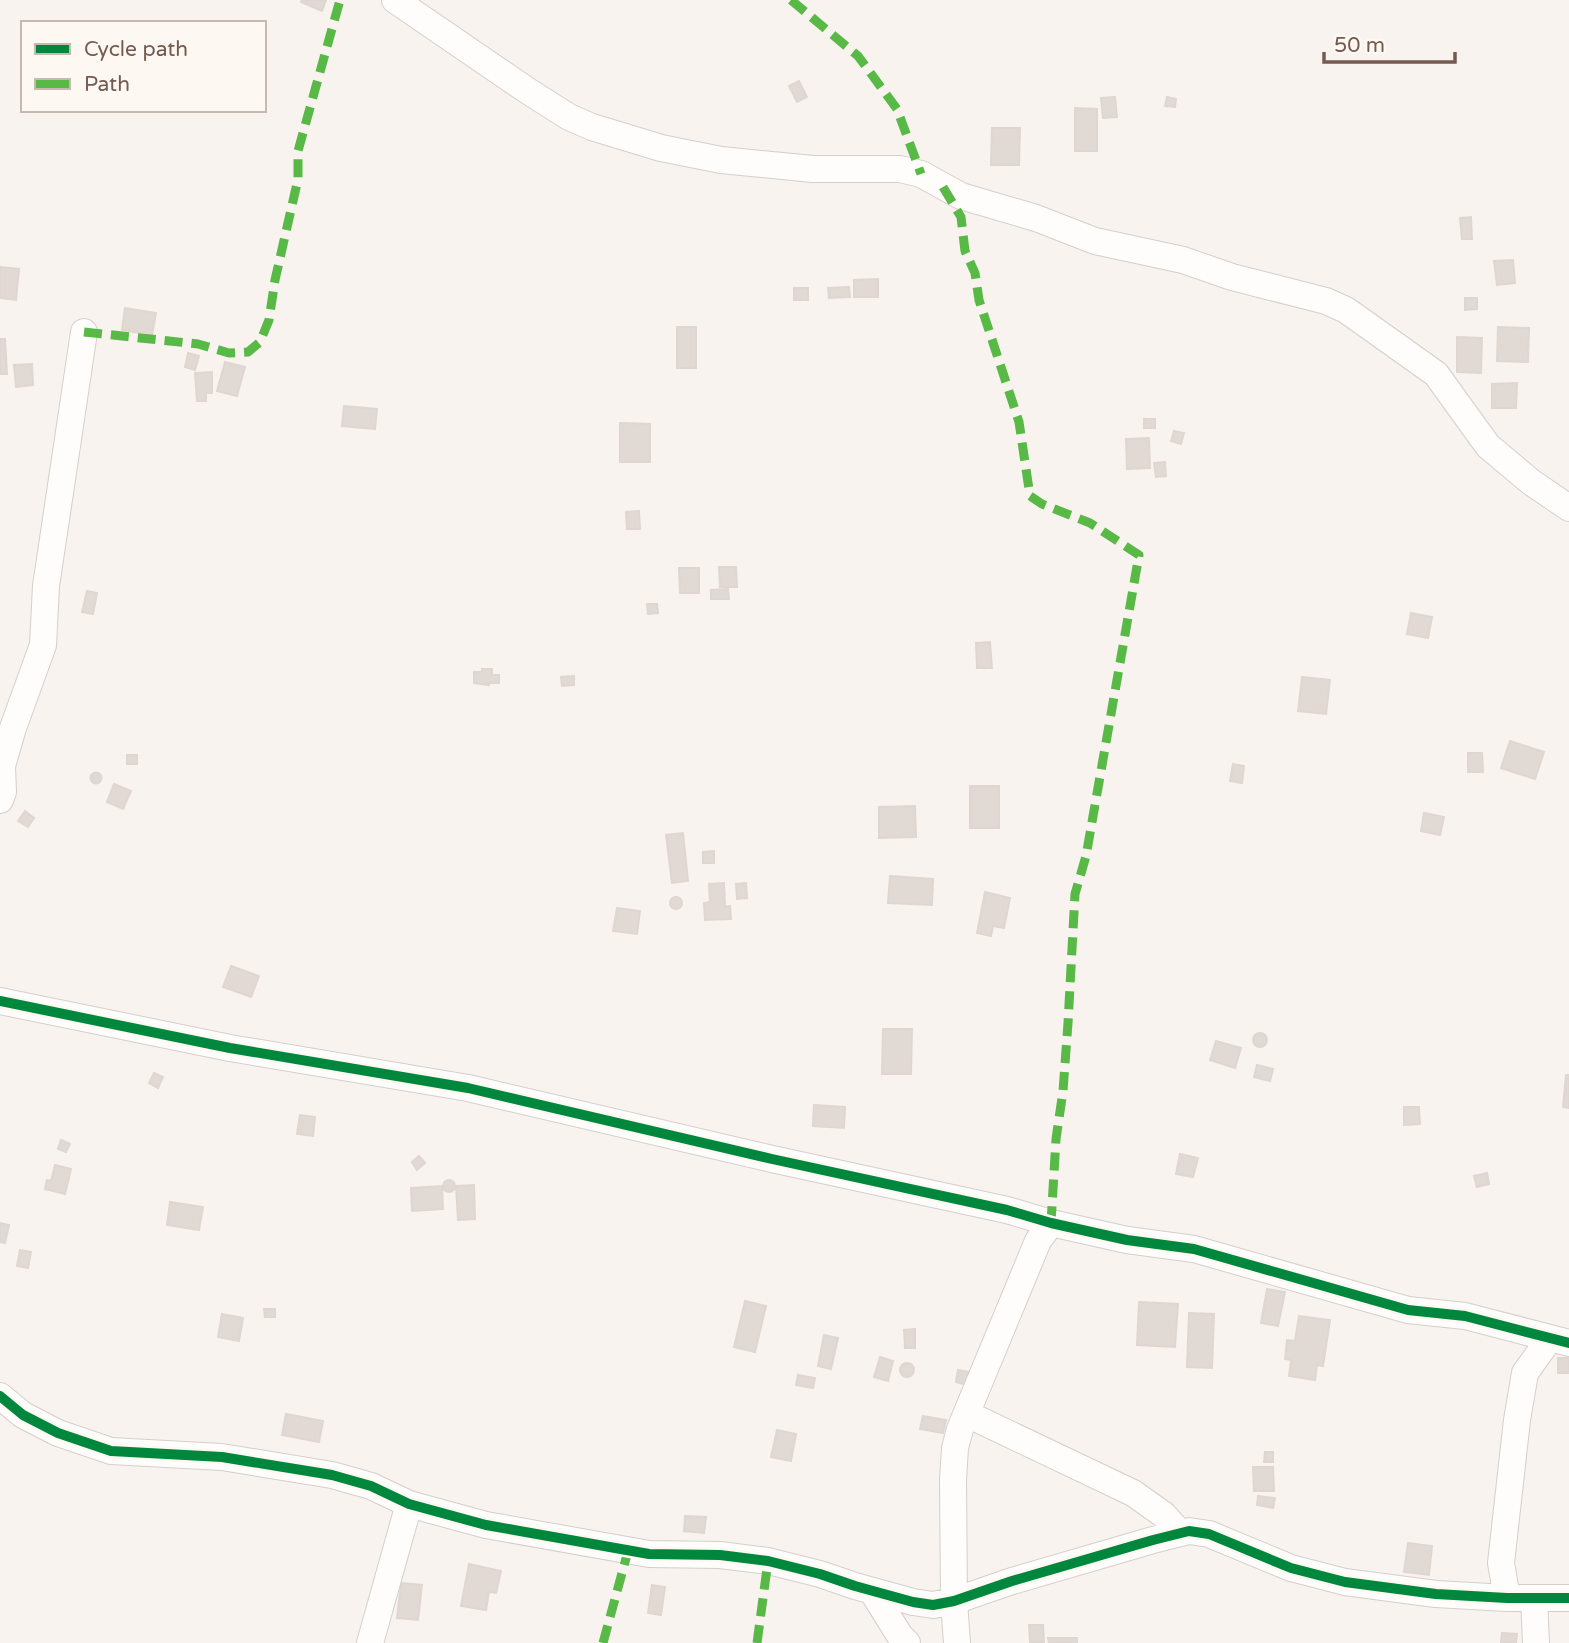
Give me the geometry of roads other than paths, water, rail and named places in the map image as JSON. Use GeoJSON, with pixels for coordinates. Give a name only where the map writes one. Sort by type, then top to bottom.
{"type":"FeatureCollection","features":[{"type":"Feature","properties":{"kind":"street"},"geometry":{"type":"LineString","coordinates":[[395,0],[528,91],[569,117],[592,127],[694,156],[771,166],[900,169],[921,174],[961,196],[1036,218],[1095,241],[1183,260],[1232,277],[1326,301],[1363,321],[1436,374],[1488,446],[1531,482],[1569,508]]}},
{"type":"Feature","properties":{"kind":"street"},"geometry":{"type":"LineString","coordinates":[[0,800],[4,792],[2,766],[43,645],[46,586],[84,332]]}},
{"type":"Feature","properties":{"kind":"street"},"geometry":{"type":"LineString","coordinates":[[0,1001],[230,1048],[468,1088],[772,1159],[1007,1210],[1127,1240],[1194,1249],[1408,1310],[1465,1316],[1559,1340]]}},
{"type":"Feature","properties":{"kind":"street"},"geometry":{"type":"LineString","coordinates":[[957,1643],[954,1601],[955,1447],[1038,1241],[1051,1223]]}},
{"type":"Feature","properties":{"kind":"street"},"geometry":{"type":"LineString","coordinates":[[1507,1598],[1502,1563],[1517,1420],[1525,1373],[1559,1340]]}},
{"type":"Feature","properties":{"kind":"street"},"geometry":{"type":"LineString","coordinates":[[0,1396],[23,1415],[58,1433],[111,1451],[222,1457],[332,1475],[371,1486],[409,1504],[486,1525],[638,1552],[720,1555],[787,1565],[872,1591],[933,1605],[954,1601],[1179,1532],[1209,1534],[1291,1568],[1345,1582],[1436,1594],[1569,1598]]}},
{"type":"Feature","properties":{"kind":"street"},"geometry":{"type":"LineString","coordinates":[[967,1414],[1133,1493],[1164,1515],[1179,1532]]}},
{"type":"Feature","properties":{"kind":"street"},"geometry":{"type":"LineString","coordinates":[[370,1643],[409,1504]]}},
{"type":"Feature","properties":{"kind":"street"},"geometry":{"type":"LineString","coordinates":[[872,1591],[907,1643]]}},
{"type":"Feature","properties":{"kind":"street"},"geometry":{"type":"LineString","coordinates":[[1534,1598],[1536,1643]]}}]}
